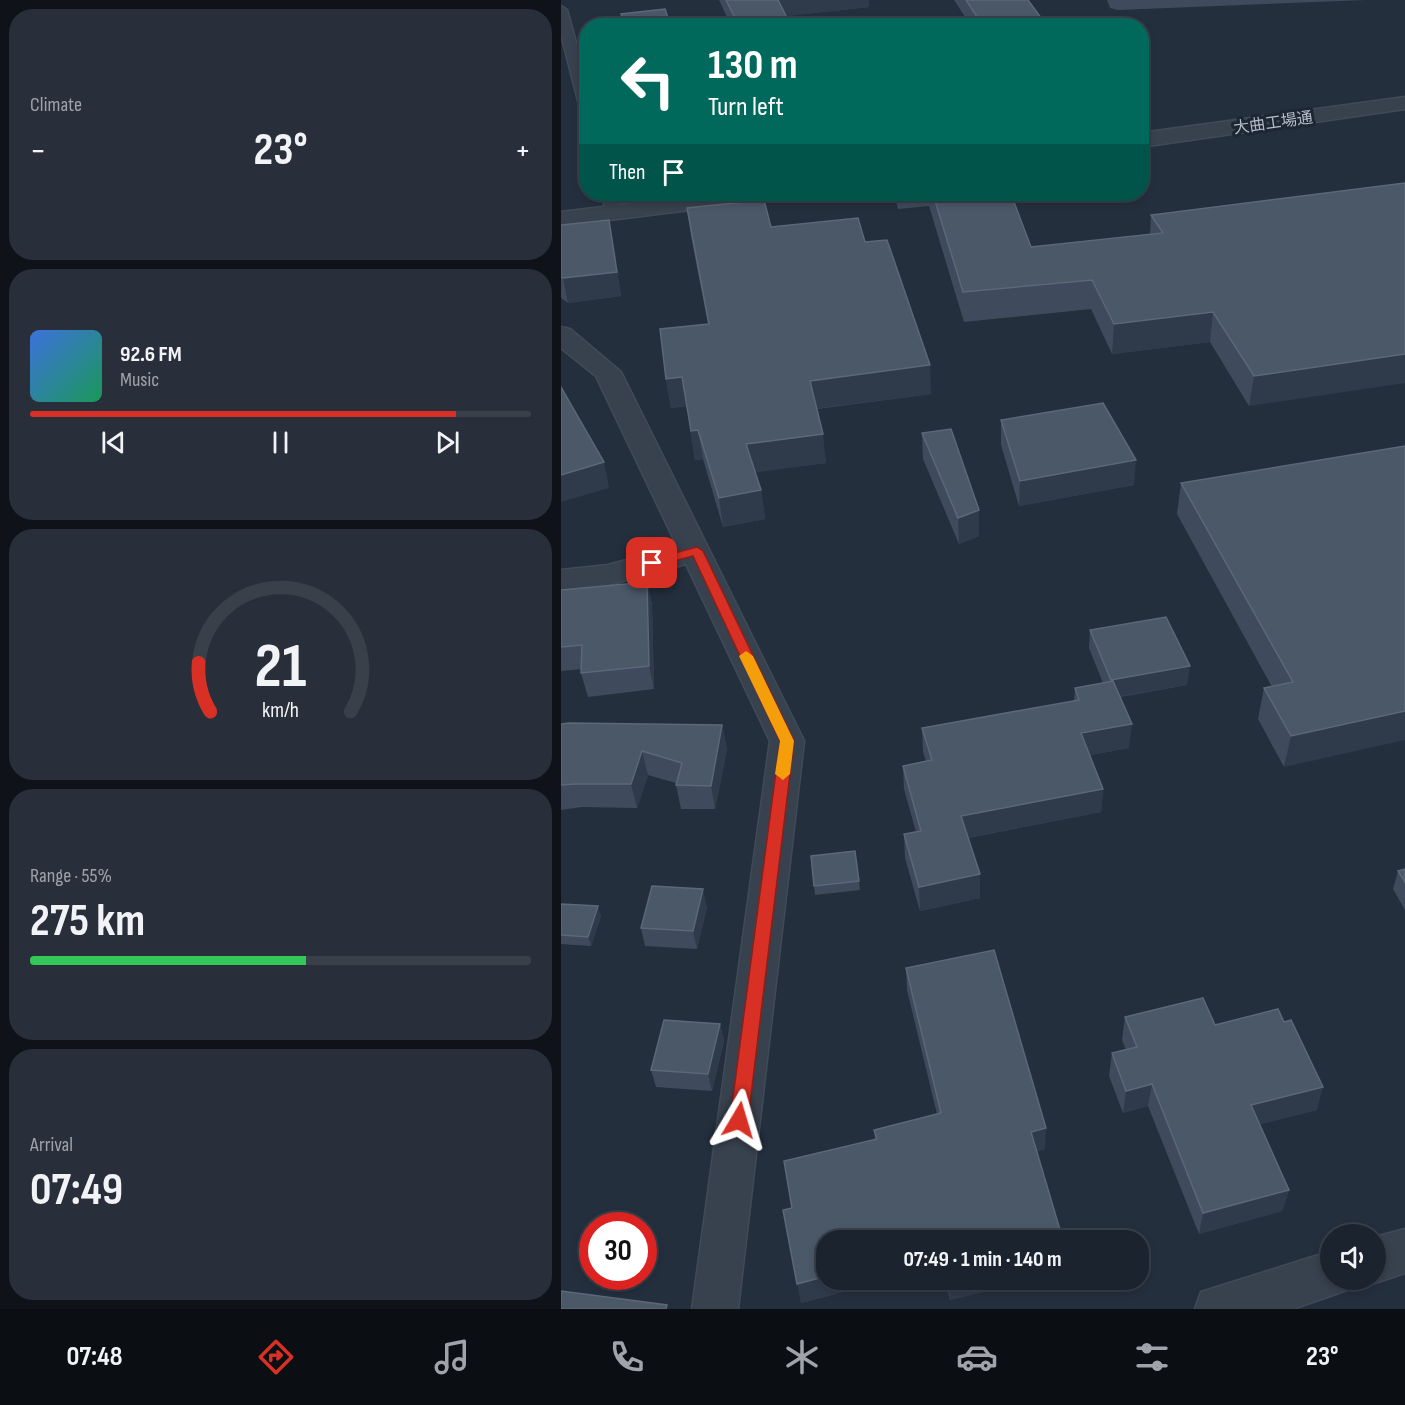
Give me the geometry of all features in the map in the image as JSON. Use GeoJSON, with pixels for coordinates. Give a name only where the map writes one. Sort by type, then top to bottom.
{"type":"FeatureCollection","features":[{"type":"Feature","properties":{"kind":"street","name":"大曲工場通"},"geometry":{"type":"LineString","coordinates":[[1149,139],[1405,103]]}},
{"type":"Feature","properties":{"kind":"street"},"geometry":{"type":"LineString","coordinates":[[561,219],[611,204],[656,201]]}},
{"type":"Feature","properties":{"kind":"street"},"geometry":{"type":"LineString","coordinates":[[561,335],[608,372],[697,551],[787,741],[715,1309]]}},
{"type":"Feature","properties":{"kind":"street"},"geometry":{"type":"LineString","coordinates":[[561,581],[608,575],[697,551]]}},
{"type":"Feature","properties":{"kind":"street"},"geometry":{"type":"LineString","coordinates":[[1386,1257],[1405,1251]]}},
{"type":"Feature","properties":{"kind":"street"},"geometry":{"type":"LineString","coordinates":[[1218,1309],[1320,1277]]}},
{"type":"Feature","properties":{"kind":"lane"},"geometry":{"type":"LineString","coordinates":[[561,10],[579,79]]}},
{"type":"Feature","properties":{"kind":"building"},"geometry":{"type":"Polygon","coordinates":[[[726,0],[778,0],[787,18],[735,18],[726,0]]]}},
{"type":"Feature","properties":{"kind":"building"},"geometry":{"type":"Polygon","coordinates":[[[966,0],[1028,0],[1041,18],[978,18],[966,0]]]}},
{"type":"Feature","properties":{"kind":"building"},"geometry":{"type":"Polygon","coordinates":[[[665,9],[668,18],[622,18],[621,14],[665,9]]]}},
{"type":"Feature","properties":{"kind":"building"},"geometry":{"type":"Polygon","coordinates":[[[1405,183],[1405,354],[1254,376],[1213,312],[1114,324],[1092,280],[963,292],[935,201],[1014,201],[1031,247],[1163,233],[1151,215],[1405,183]]]}},
{"type":"Feature","properties":{"kind":"building"},"geometry":{"type":"Polygon","coordinates":[[[764,201],[771,227],[858,218],[865,242],[887,240],[930,365],[810,381],[823,434],[746,444],[761,490],[719,498],[698,430],[691,431],[682,377],[666,379],[660,329],[709,324],[687,208],[764,201]]]}},
{"type":"Feature","properties":{"kind":"building"},"geometry":{"type":"Polygon","coordinates":[[[609,220],[617,272],[561,277],[561,225],[609,220]]]}},
{"type":"Feature","properties":{"kind":"building"},"geometry":{"type":"Polygon","coordinates":[[[561,387],[604,462],[561,475],[561,387]]]}},
{"type":"Feature","properties":{"kind":"building"},"geometry":{"type":"Polygon","coordinates":[[[1103,403],[1136,460],[1020,481],[1001,420],[1103,403]]]}},
{"type":"Feature","properties":{"kind":"building"},"geometry":{"type":"Polygon","coordinates":[[[951,429],[979,510],[958,518],[922,433],[951,429]]]}},
{"type":"Feature","properties":{"kind":"building"},"geometry":{"type":"Polygon","coordinates":[[[1405,446],[1405,711],[1291,736],[1264,688],[1293,682],[1181,483],[1405,446]]]}},
{"type":"Feature","properties":{"kind":"building"},"geometry":{"type":"Polygon","coordinates":[[[647,582],[649,666],[581,673],[582,645],[561,647],[561,590],[647,582]]]}},
{"type":"Feature","properties":{"kind":"building"},"geometry":{"type":"Polygon","coordinates":[[[1166,617],[1190,666],[1111,680],[1090,630],[1166,617]]]}},
{"type":"Feature","properties":{"kind":"building"},"geometry":{"type":"Polygon","coordinates":[[[1113,681],[1132,724],[1081,733],[1103,789],[961,816],[980,874],[919,887],[904,834],[921,831],[903,766],[932,760],[922,728],[1079,700],[1075,688],[1113,681]]]}},
{"type":"Feature","properties":{"kind":"building"},"geometry":{"type":"Polygon","coordinates":[[[561,724],[722,725],[711,786],[676,785],[682,763],[642,751],[631,784],[561,785],[561,724]]]}},
{"type":"Feature","properties":{"kind":"building"},"geometry":{"type":"Polygon","coordinates":[[[855,851],[859,881],[814,886],[811,856],[855,851]]]}},
{"type":"Feature","properties":{"kind":"building"},"geometry":{"type":"Polygon","coordinates":[[[1405,869],[1405,882],[1398,871],[1405,869]]]}},
{"type":"Feature","properties":{"kind":"building"},"geometry":{"type":"Polygon","coordinates":[[[652,886],[703,889],[693,931],[641,928],[652,886]]]}},
{"type":"Feature","properties":{"kind":"building"},"geometry":{"type":"Polygon","coordinates":[[[561,904],[598,906],[588,937],[561,935],[561,904]]]}},
{"type":"Feature","properties":{"kind":"building"},"geometry":{"type":"Polygon","coordinates":[[[994,950],[1046,1128],[1031,1132],[1060,1230],[816,1230],[816,1279],[797,1284],[783,1210],[792,1208],[784,1161],[877,1139],[874,1130],[941,1113],[906,968],[994,950]]]}},
{"type":"Feature","properties":{"kind":"building"},"geometry":{"type":"Polygon","coordinates":[[[1203,998],[1215,1025],[1278,1009],[1284,1022],[1291,1020],[1323,1087],[1251,1105],[1289,1190],[1203,1213],[1152,1084],[1126,1091],[1112,1053],[1137,1047],[1125,1017],[1203,998]]]}},
{"type":"Feature","properties":{"kind":"building"},"geometry":{"type":"Polygon","coordinates":[[[664,1020],[720,1024],[708,1074],[651,1070],[664,1020]]]}},
{"type":"Feature","properties":{"kind":"building"},"geometry":{"type":"Polygon","coordinates":[[[561,1291],[667,1305],[666,1309],[561,1309],[561,1291]]]}},
{"type":"Feature","properties":{"kind":"slow traffic"},"geometry":{"type":"LineString","coordinates":[[746,656],[787,741],[783,774]]}},
{"type":"Feature","properties":{"kind":"route"},"geometry":{"type":"LineString","coordinates":[[652,563],[697,551],[787,741],[739,1120]]}}]}
